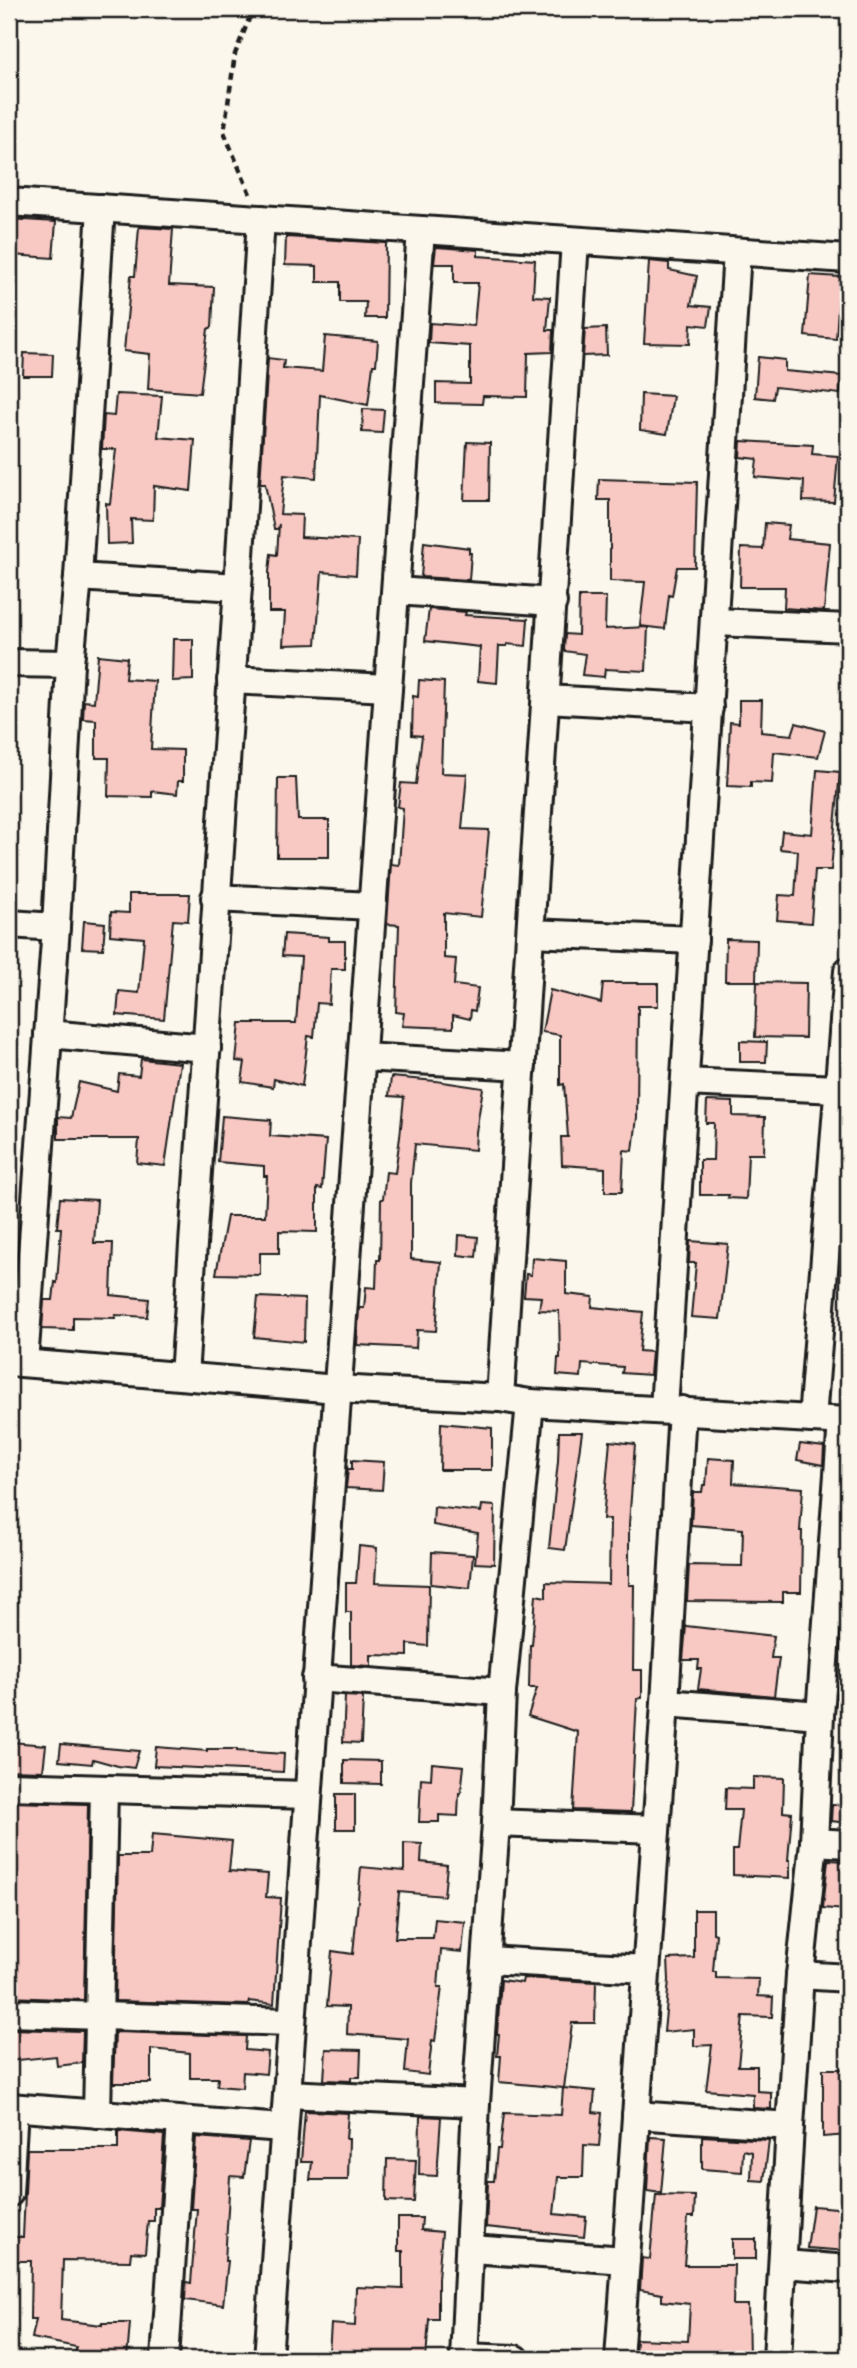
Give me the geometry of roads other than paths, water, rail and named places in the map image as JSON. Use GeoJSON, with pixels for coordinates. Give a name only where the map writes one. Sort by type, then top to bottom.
{"type":"FeatureCollection","features":[{"type":"Feature","properties":{"kind":"street"},"geometry":{"type":"LineString","coordinates":[[9,201],[848,260]]}},
{"type":"Feature","properties":{"kind":"street"},"geometry":{"type":"LineString","coordinates":[[101,208],[70,664],[56,927],[16,1362],[337,1389],[845,1421],[820,1715],[814,1842],[800,1975],[777,2359]]}},
{"type":"Feature","properties":{"kind":"street"},"geometry":{"type":"LineString","coordinates":[[184,1376],[230,680],[239,587],[261,219]]}},
{"type":"Feature","properties":{"kind":"street"},"geometry":{"type":"LineString","coordinates":[[268,2359],[421,230]]}},
{"type":"Feature","properties":{"kind":"street"},"geometry":{"type":"LineString","coordinates":[[500,1398],[575,240]]}},
{"type":"Feature","properties":{"kind":"street"},"geometry":{"type":"LineString","coordinates":[[619,2359],[665,1703],[685,1082],[737,252]]}},
{"type":"Feature","properties":{"kind":"street"},"geometry":{"type":"LineString","coordinates":[[78,577],[239,587]]}},
{"type":"Feature","properties":{"kind":"street"},"geometry":{"type":"LineString","coordinates":[[396,591],[553,602]]}},
{"type":"Feature","properties":{"kind":"street"},"geometry":{"type":"LineString","coordinates":[[715,622],[848,628]]}},
{"type":"Feature","properties":{"kind":"street"},"geometry":{"type":"LineString","coordinates":[[9,663],[70,664]]}},
{"type":"Feature","properties":{"kind":"street"},"geometry":{"type":"LineString","coordinates":[[230,680],[388,688]]}},
{"type":"Feature","properties":{"kind":"street"},"geometry":{"type":"LineString","coordinates":[[546,699],[709,708]]}},
{"type":"Feature","properties":{"kind":"street"},"geometry":{"type":"LineString","coordinates":[[215,898],[371,906]]}},
{"type":"Feature","properties":{"kind":"street"},"geometry":{"type":"LineString","coordinates":[[9,925],[56,927]]}},
{"type":"Feature","properties":{"kind":"street"},"geometry":{"type":"LineString","coordinates":[[531,933],[694,940]]}},
{"type":"Feature","properties":{"kind":"street"},"geometry":{"type":"LineString","coordinates":[[812,1419],[848,971]]}},
{"type":"Feature","properties":{"kind":"street"},"geometry":{"type":"LineString","coordinates":[[48,1034],[207,1048]]}},
{"type":"Feature","properties":{"kind":"street"},"geometry":{"type":"LineString","coordinates":[[362,1057],[522,1066]]}},
{"type":"Feature","properties":{"kind":"street"},"geometry":{"type":"LineString","coordinates":[[685,1082],[838,1089]]}},
{"type":"Feature","properties":{"kind":"street"},"geometry":{"type":"LineString","coordinates":[[515,2359],[464,2358],[476,2103],[496,1823],[502,1692],[530,1402]]}},
{"type":"Feature","properties":{"kind":"street"},"geometry":{"type":"LineString","coordinates":[[316,1678],[502,1692]]}},
{"type":"Feature","properties":{"kind":"street"},"geometry":{"type":"LineString","coordinates":[[665,1703],[820,1715]]}},
{"type":"Feature","properties":{"kind":"street"},"geometry":{"type":"LineString","coordinates":[[9,1786],[307,1796]]}},
{"type":"Feature","properties":{"kind":"street"},"geometry":{"type":"LineString","coordinates":[[97,2114],[104,1789]]}},
{"type":"Feature","properties":{"kind":"street"},"geometry":{"type":"LineString","coordinates":[[496,1823],[656,1829]]}},
{"type":"Feature","properties":{"kind":"street"},"geometry":{"type":"LineString","coordinates":[[814,1842],[848,1844]]}},
{"type":"Feature","properties":{"kind":"street"},"geometry":{"type":"LineString","coordinates":[[487,1960],[646,1969]]}},
{"type":"Feature","properties":{"kind":"street"},"geometry":{"type":"LineString","coordinates":[[800,1975],[848,1978]]}},
{"type":"Feature","properties":{"kind":"street"},"geometry":{"type":"LineString","coordinates":[[9,2012],[291,2022]]}},
{"type":"Feature","properties":{"kind":"street"},"geometry":{"type":"LineString","coordinates":[[287,2094],[476,2103]]}},
{"type":"Feature","properties":{"kind":"street"},"geometry":{"type":"LineString","coordinates":[[9,2193],[11,2107],[283,2128]]}},
{"type":"Feature","properties":{"kind":"street"},"geometry":{"type":"LineString","coordinates":[[636,2115],[790,2126]]}},
{"type":"Feature","properties":{"kind":"street"},"geometry":{"type":"LineString","coordinates":[[165,2359],[181,2121]]}},
{"type":"Feature","properties":{"kind":"street"},"geometry":{"type":"LineString","coordinates":[[471,2249],[626,2260]]}},
{"type":"Feature","properties":{"kind":"street"},"geometry":{"type":"LineString","coordinates":[[784,2264],[848,2269]]}}]}
